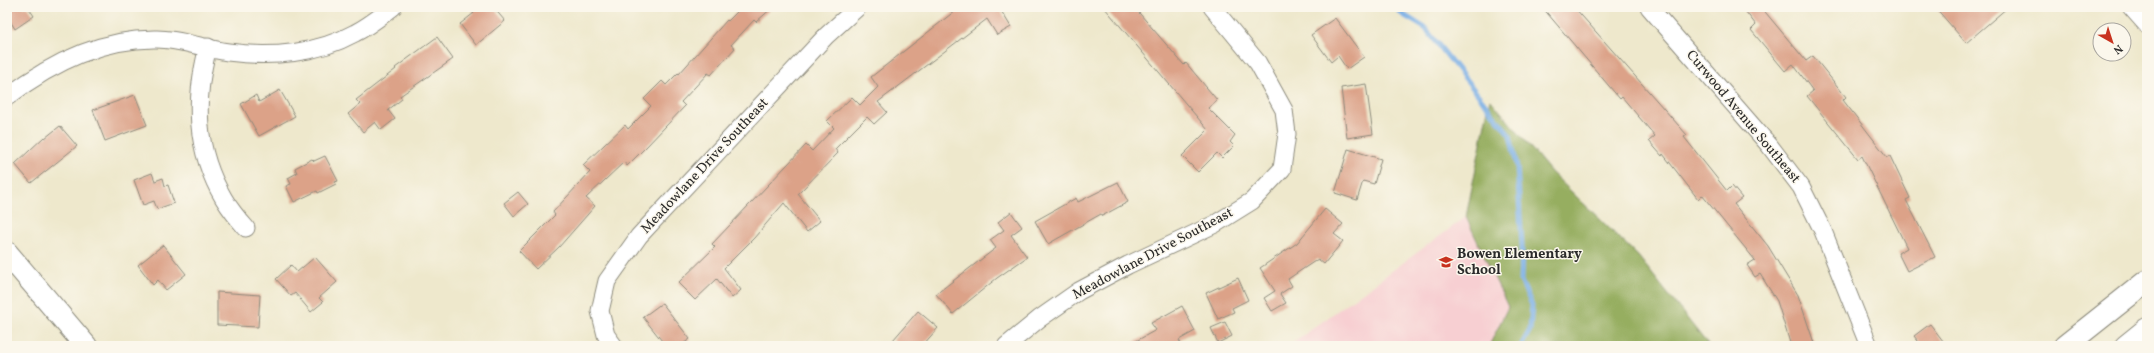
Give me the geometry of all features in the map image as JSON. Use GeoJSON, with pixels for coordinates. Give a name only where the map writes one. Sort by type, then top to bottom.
{"type":"FeatureCollection","features":[{"type":"Feature","properties":{"kind":"main road"},"geometry":{"type":"LineString","coordinates":[[7,253],[84,345]]}},
{"type":"Feature","properties":{"kind":"main road"},"geometry":{"type":"LineString","coordinates":[[2065,346],[2147,281]]}},
{"type":"Feature","properties":{"kind":"main road"},"geometry":{"type":"LineString","coordinates":[[2126,346],[2147,329]]}},
{"type":"Feature","properties":{"kind":"street"},"geometry":{"type":"LineString","coordinates":[[7,97],[58,63],[97,48],[124,42],[156,39],[228,52],[276,55],[318,49],[357,32],[393,7]]}},
{"type":"Feature","properties":{"kind":"street","name":"Meadowlane Drive Southeast"},"geometry":{"type":"LineString","coordinates":[[614,346],[606,335],[600,311],[606,281],[639,236],[826,36],[858,7]]}},
{"type":"Feature","properties":{"kind":"street","name":"Meadowlane Drive Southeast"},"geometry":{"type":"LineString","coordinates":[[1006,346],[1039,319],[1079,291],[1128,265],[1215,224],[1252,201],[1282,169],[1288,134],[1284,110],[1258,64],[1212,7]]}},
{"type":"Feature","properties":{"kind":"street","name":"Curwood Avenue Southeast"},"geometry":{"type":"LineString","coordinates":[[1649,7],[1769,145],[1801,187],[1823,231],[1869,346]]}},
{"type":"Feature","properties":{"kind":"street"},"geometry":{"type":"LineString","coordinates":[[2131,7],[2147,26]]}},
{"type":"Feature","properties":{"kind":"street"},"geometry":{"type":"LineString","coordinates":[[208,48],[202,68],[198,102],[202,142],[214,179],[224,200],[246,228]]}},
{"type":"Feature","properties":{"kind":"shaded area","name":"Bowen Elementary School"},"geometry":{"type":"Polygon","coordinates":[[[1466,217],[1508,307],[1489,346],[1289,346],[1466,217]]]}},
{"type":"Feature","properties":{"kind":"green space"},"geometry":{"type":"Polygon","coordinates":[[[1490,99],[1551,172],[1638,256],[1709,346],[1489,346],[1508,307],[1466,217],[1490,99]]]}},
{"type":"Feature","properties":{"kind":"building"},"geometry":{"type":"Polygon","coordinates":[[[7,7],[28,7],[34,16],[15,29],[7,16],[7,7]]]}},
{"type":"Feature","properties":{"kind":"building"},"geometry":{"type":"Polygon","coordinates":[[[470,7],[493,7],[505,21],[476,45],[460,24],[474,13],[470,7]]]}},
{"type":"Feature","properties":{"kind":"building"},"geometry":{"type":"Polygon","coordinates":[[[742,7],[773,7],[756,22],[754,20],[731,45],[735,48],[711,75],[708,73],[681,102],[685,106],[646,147],[627,166],[624,162],[586,198],[595,206],[559,247],[536,269],[519,251],[555,215],[553,212],[590,172],[583,165],[625,125],[628,129],[651,106],[644,99],[662,81],[666,85],[678,73],[679,74],[727,20],[728,21],[742,7]]]}},
{"type":"Feature","properties":{"kind":"building"},"geometry":{"type":"Polygon","coordinates":[[[960,7],[1002,7],[1000,9],[1011,27],[997,35],[987,19],[878,102],[887,112],[874,124],[867,117],[835,149],[838,153],[798,194],[820,221],[807,232],[784,203],[754,238],[724,268],[741,290],[732,298],[717,279],[695,300],[678,283],[715,247],[712,244],[806,145],[812,151],[834,128],[827,121],[852,97],[860,105],[878,87],[871,77],[960,7]]]}},
{"type":"Feature","properties":{"kind":"building"},"geometry":{"type":"Polygon","coordinates":[[[1104,7],[1134,7],[1184,65],[1186,63],[1217,100],[1208,108],[1235,135],[1230,142],[1234,146],[1222,158],[1217,153],[1198,172],[1182,156],[1208,130],[1104,7]]]}},
{"type":"Feature","properties":{"kind":"building"},"geometry":{"type":"Polygon","coordinates":[[[1542,7],[1574,7],[1687,135],[1684,137],[1727,191],[1732,186],[1742,198],[1734,204],[1768,246],[1798,295],[1815,346],[1791,346],[1777,301],[1760,274],[1755,277],[1747,265],[1755,260],[1702,195],[1698,199],[1663,154],[1662,156],[1649,141],[1655,136],[1622,97],[1620,99],[1542,7]]]}},
{"type":"Feature","properties":{"kind":"building"},"geometry":{"type":"Polygon","coordinates":[[[1742,7],[1761,7],[1806,61],[1813,56],[1846,97],[1843,100],[1887,157],[1890,156],[1910,198],[1906,200],[1935,257],[1907,271],[1898,253],[1907,248],[1862,156],[1858,159],[1807,96],[1813,91],[1793,64],[1785,71],[1751,30],[1756,25],[1742,7]]]}},
{"type":"Feature","properties":{"kind":"building"},"geometry":{"type":"Polygon","coordinates":[[[1935,7],[2008,7],[1966,43],[1935,7]]]}},
{"type":"Feature","properties":{"kind":"building"},"geometry":{"type":"Polygon","coordinates":[[[1335,18],[1364,57],[1347,69],[1338,56],[1331,62],[1311,35],[1335,18]]]}},
{"type":"Feature","properties":{"kind":"building"},"geometry":{"type":"Polygon","coordinates":[[[437,37],[453,59],[400,96],[402,99],[388,110],[395,119],[381,130],[375,122],[363,132],[348,114],[360,104],[356,100],[396,69],[395,68],[437,37]]]}},
{"type":"Feature","properties":{"kind":"building"},"geometry":{"type":"Polygon","coordinates":[[[1366,84],[1373,134],[1347,138],[1341,88],[1366,84]]]}},
{"type":"Feature","properties":{"kind":"building"},"geometry":{"type":"Polygon","coordinates":[[[280,90],[295,116],[259,136],[241,104],[256,95],[259,102],[280,90]]]}},
{"type":"Feature","properties":{"kind":"building"},"geometry":{"type":"Polygon","coordinates":[[[135,95],[147,125],[105,141],[93,110],[135,95]]]}},
{"type":"Feature","properties":{"kind":"building"},"geometry":{"type":"Polygon","coordinates":[[[60,126],[77,146],[31,183],[15,164],[44,137],[45,138],[60,126]]]}},
{"type":"Feature","properties":{"kind":"building"},"geometry":{"type":"Polygon","coordinates":[[[1348,149],[1381,159],[1374,184],[1363,181],[1357,200],[1335,193],[1348,149]]]}},
{"type":"Feature","properties":{"kind":"building"},"geometry":{"type":"Polygon","coordinates":[[[325,156],[338,181],[335,182],[336,184],[294,202],[286,186],[291,184],[288,178],[297,173],[295,168],[312,159],[314,161],[325,156]]]}},
{"type":"Feature","properties":{"kind":"building"},"geometry":{"type":"Polygon","coordinates":[[[152,173],[155,181],[163,178],[165,186],[168,185],[174,203],[157,209],[154,201],[143,205],[134,180],[152,173]]]}},
{"type":"Feature","properties":{"kind":"building"},"geometry":{"type":"Polygon","coordinates":[[[1118,182],[1128,202],[1102,216],[1101,214],[1048,244],[1035,221],[1076,198],[1078,202],[1118,182]]]}},
{"type":"Feature","properties":{"kind":"building"},"geometry":{"type":"Polygon","coordinates":[[[518,192],[528,204],[514,216],[504,203],[518,192]]]}},
{"type":"Feature","properties":{"kind":"building"},"geometry":{"type":"Polygon","coordinates":[[[1325,209],[1343,224],[1334,234],[1343,241],[1324,264],[1318,259],[1288,279],[1292,286],[1280,294],[1286,303],[1272,311],[1264,298],[1275,291],[1260,268],[1297,243],[1325,209]]]}},
{"type":"Feature","properties":{"kind":"building"},"geometry":{"type":"Polygon","coordinates":[[[1011,212],[1022,227],[1011,235],[1027,257],[997,278],[953,314],[936,294],[996,248],[990,240],[1004,230],[998,222],[1011,212]]]}},
{"type":"Feature","properties":{"kind":"building"},"geometry":{"type":"Polygon","coordinates":[[[163,245],[186,274],[166,290],[158,280],[153,285],[138,265],[163,245]]]}},
{"type":"Feature","properties":{"kind":"building"},"geometry":{"type":"Polygon","coordinates":[[[315,257],[337,282],[319,298],[323,302],[311,312],[295,293],[291,296],[276,279],[291,265],[297,272],[315,257]]]}},
{"type":"Feature","properties":{"kind":"building"},"geometry":{"type":"Polygon","coordinates":[[[1238,278],[1248,300],[1232,308],[1234,312],[1218,319],[1206,293],[1238,278]]]}},
{"type":"Feature","properties":{"kind":"building"},"geometry":{"type":"Polygon","coordinates":[[[217,292],[260,295],[258,327],[217,325],[217,292]]]}},
{"type":"Feature","properties":{"kind":"building"},"geometry":{"type":"Polygon","coordinates":[[[662,303],[690,339],[680,346],[666,346],[643,317],[662,303]]]}},
{"type":"Feature","properties":{"kind":"building"},"geometry":{"type":"Polygon","coordinates":[[[1182,306],[1195,331],[1179,340],[1182,346],[1127,346],[1156,330],[1151,323],[1182,306]]]}},
{"type":"Feature","properties":{"kind":"building"},"geometry":{"type":"Polygon","coordinates":[[[918,311],[938,328],[922,346],[900,346],[893,340],[918,311]]]}},
{"type":"Feature","properties":{"kind":"building"},"geometry":{"type":"Polygon","coordinates":[[[1225,322],[1232,336],[1218,343],[1211,328],[1225,322]]]}},
{"type":"Feature","properties":{"kind":"building"},"geometry":{"type":"Polygon","coordinates":[[[1930,324],[1947,346],[1922,346],[1914,336],[1930,324]]]}},
{"type":"Feature","properties":{"kind":"waterway"},"geometry":{"type":"LineString","coordinates":[[1395,7],[1402,14],[1425,28],[1510,135],[1517,166],[1522,246],[1521,281],[1532,305],[1530,330],[1521,346]]}},
{"type":"Feature","properties":{"kind":"place","name":"Bowen Elementary School"},"geometry":{"type":"Point","coordinates":[1446,262]}}]}
